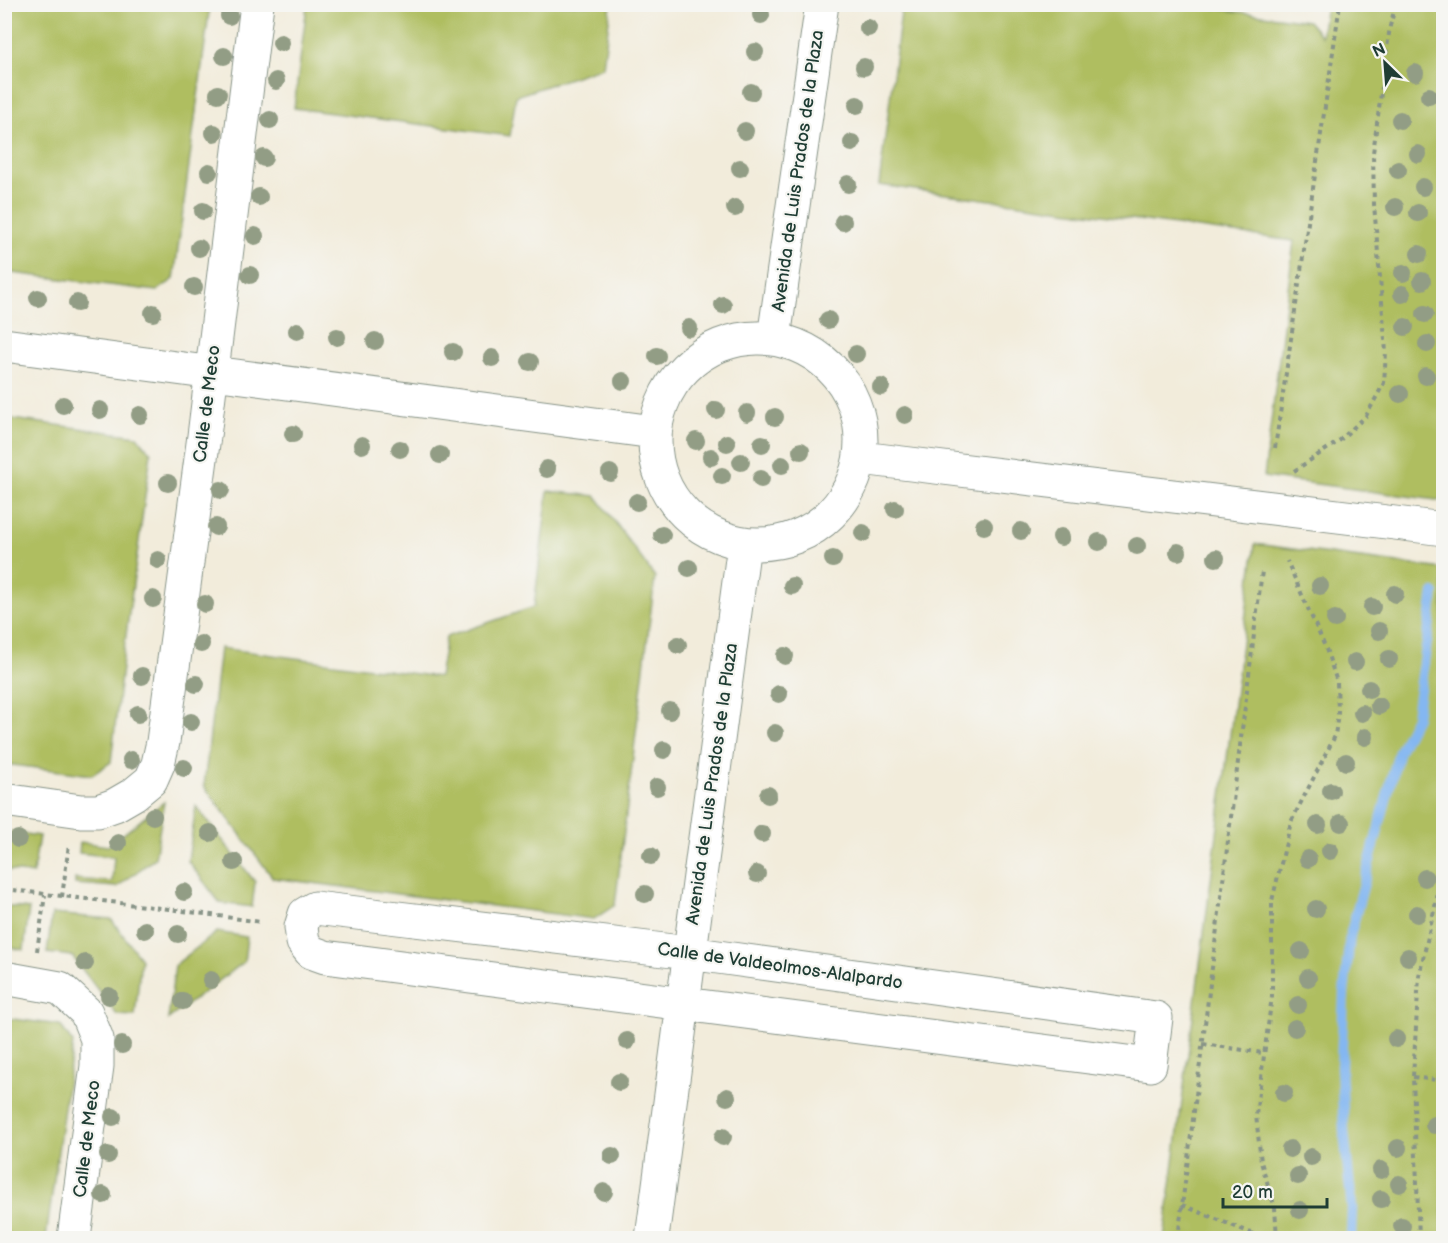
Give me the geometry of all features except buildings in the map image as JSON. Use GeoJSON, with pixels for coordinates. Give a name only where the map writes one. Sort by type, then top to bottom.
{"type":"FeatureCollection","features":[{"type":"Feature","properties":{"kind":"street","name":"Calle de Meco"},"geometry":{"type":"LineString","coordinates":[[4,800],[81,811],[98,811],[115,805],[134,794],[151,780],[158,764],[163,742],[211,374],[256,4]]}},
{"type":"Feature","properties":{"kind":"street","name":"Avenida de Luis Prados de la Plaza"},"geometry":{"type":"LineString","coordinates":[[774,338],[822,4]]}},
{"type":"Feature","properties":{"kind":"street"},"geometry":{"type":"LineString","coordinates":[[753,337],[774,338],[797,345],[818,356],[835,371],[849,390],[858,412],[862,435],[861,458],[850,489],[832,514],[806,533],[776,544],[744,544],[718,537],[696,525],[677,506],[663,484],[656,459],[654,432],[667,392],[679,374],[694,360],[712,348],[732,341],[753,337]]}},
{"type":"Feature","properties":{"kind":"street"},"geometry":{"type":"LineString","coordinates":[[4,345],[654,432]]}},
{"type":"Feature","properties":{"kind":"street"},"geometry":{"type":"LineString","coordinates":[[861,458],[1443,529]]}},
{"type":"Feature","properties":{"kind":"street","name":"Avenida de Luis Prados de la Plaza"},"geometry":{"type":"LineString","coordinates":[[652,1239],[744,544]]}},
{"type":"Feature","properties":{"kind":"street","name":"Calle de Valdeolmos-Alalpardo"},"geometry":{"type":"LineString","coordinates":[[315,908],[689,953],[1156,1018],[1150,1065],[325,957],[311,952],[303,942],[301,927],[305,914],[315,908]]}},
{"type":"Feature","properties":{"kind":"street","name":"Calle de Meco"},"geometry":{"type":"LineString","coordinates":[[4,978],[60,988],[86,1012],[97,1039],[97,1066],[74,1239]]}},
{"type":"Feature","properties":{"kind":"path"},"geometry":{"type":"LineString","coordinates":[[1275,448],[1340,4]]}},
{"type":"Feature","properties":{"kind":"path"},"geometry":{"type":"LineString","coordinates":[[1294,471],[1339,441],[1366,416],[1384,383],[1386,352],[1374,204],[1373,153],[1390,26],[1396,4]]}},
{"type":"Feature","properties":{"kind":"path"},"geometry":{"type":"LineString","coordinates":[[1277,1239],[1275,1208],[1261,1162],[1256,1115],[1272,996],[1272,901],[1291,822],[1335,736],[1338,713],[1336,682],[1326,649],[1287,561]]}},
{"type":"Feature","properties":{"kind":"path"},"geometry":{"type":"LineString","coordinates":[[1178,1239],[1262,571]]}},
{"type":"Feature","properties":{"kind":"path"},"geometry":{"type":"LineString","coordinates":[[62,897],[70,843]]}},
{"type":"Feature","properties":{"kind":"path"},"geometry":{"type":"LineString","coordinates":[[1419,1239],[1413,1077],[1419,976],[1443,867]]}},
{"type":"Feature","properties":{"kind":"path"},"geometry":{"type":"LineString","coordinates":[[4,890],[261,922]]}},
{"type":"Feature","properties":{"kind":"path"},"geometry":{"type":"LineString","coordinates":[[36,957],[45,895]]}},
{"type":"Feature","properties":{"kind":"path"},"geometry":{"type":"LineString","coordinates":[[1203,1044],[1263,1053]]}},
{"type":"Feature","properties":{"kind":"path"},"geometry":{"type":"LineString","coordinates":[[1413,1077],[1443,1081]]}},
{"type":"Feature","properties":{"kind":"path"},"geometry":{"type":"LineString","coordinates":[[1182,1205],[1263,1239]]}},
{"type":"Feature","properties":{"kind":"green space"},"geometry":{"type":"Polygon","coordinates":[[[5,4],[210,5],[174,279],[157,291],[5,272],[5,4]]]}},
{"type":"Feature","properties":{"kind":"green space"},"geometry":{"type":"Polygon","coordinates":[[[307,4],[611,5],[603,67],[516,96],[510,136],[294,108],[307,4]]]}},
{"type":"Feature","properties":{"kind":"green space"},"geometry":{"type":"Polygon","coordinates":[[[1181,4],[1308,21],[1321,36],[1326,5],[1443,5],[1443,501],[1264,477],[1294,241],[879,185],[902,5],[1181,4]]]}},
{"type":"Feature","properties":{"kind":"green space"},"geometry":{"type":"Polygon","coordinates":[[[5,418],[137,436],[151,453],[111,762],[92,775],[5,764],[5,418]]]}},
{"type":"Feature","properties":{"kind":"green space"},"geometry":{"type":"Polygon","coordinates":[[[548,491],[596,496],[655,577],[615,905],[594,919],[273,878],[204,786],[220,648],[439,677],[446,637],[534,607],[548,491]]]}},
{"type":"Feature","properties":{"kind":"green space"},"geometry":{"type":"Polygon","coordinates":[[[1255,544],[1443,569],[1443,1238],[1164,1238],[1255,544]]]}},
{"type":"Feature","properties":{"kind":"green space"},"geometry":{"type":"Polygon","coordinates":[[[164,802],[155,858],[117,887],[75,884],[75,879],[112,882],[114,857],[79,853],[80,842],[108,846],[164,802]]]}},
{"type":"Feature","properties":{"kind":"green space"},"geometry":{"type":"Polygon","coordinates":[[[196,806],[255,882],[252,907],[220,903],[188,861],[196,806]]]}},
{"type":"Feature","properties":{"kind":"green space"},"geometry":{"type":"Polygon","coordinates":[[[4,831],[39,836],[33,874],[5,870],[4,831]]]}},
{"type":"Feature","properties":{"kind":"green space"},"geometry":{"type":"Polygon","coordinates":[[[5,906],[29,909],[24,950],[5,947],[5,906]]]}},
{"type":"Feature","properties":{"kind":"green space"},"geometry":{"type":"Polygon","coordinates":[[[52,914],[111,919],[141,959],[135,1016],[117,1015],[72,956],[47,953],[52,914]]]}},
{"type":"Feature","properties":{"kind":"green space"},"geometry":{"type":"Polygon","coordinates":[[[217,932],[247,937],[244,962],[168,1019],[175,965],[217,932]]]}},
{"type":"Feature","properties":{"kind":"green space"},"geometry":{"type":"Polygon","coordinates":[[[5,1018],[60,1025],[73,1043],[46,1238],[5,1238],[5,1018]]]}},
{"type":"Feature","properties":{"kind":"waterway"},"geometry":{"type":"LineString","coordinates":[[1351,1238],[1352,1208],[1344,1130],[1341,1067],[1344,994],[1350,936],[1399,751],[1416,717],[1434,593]]}}]}
